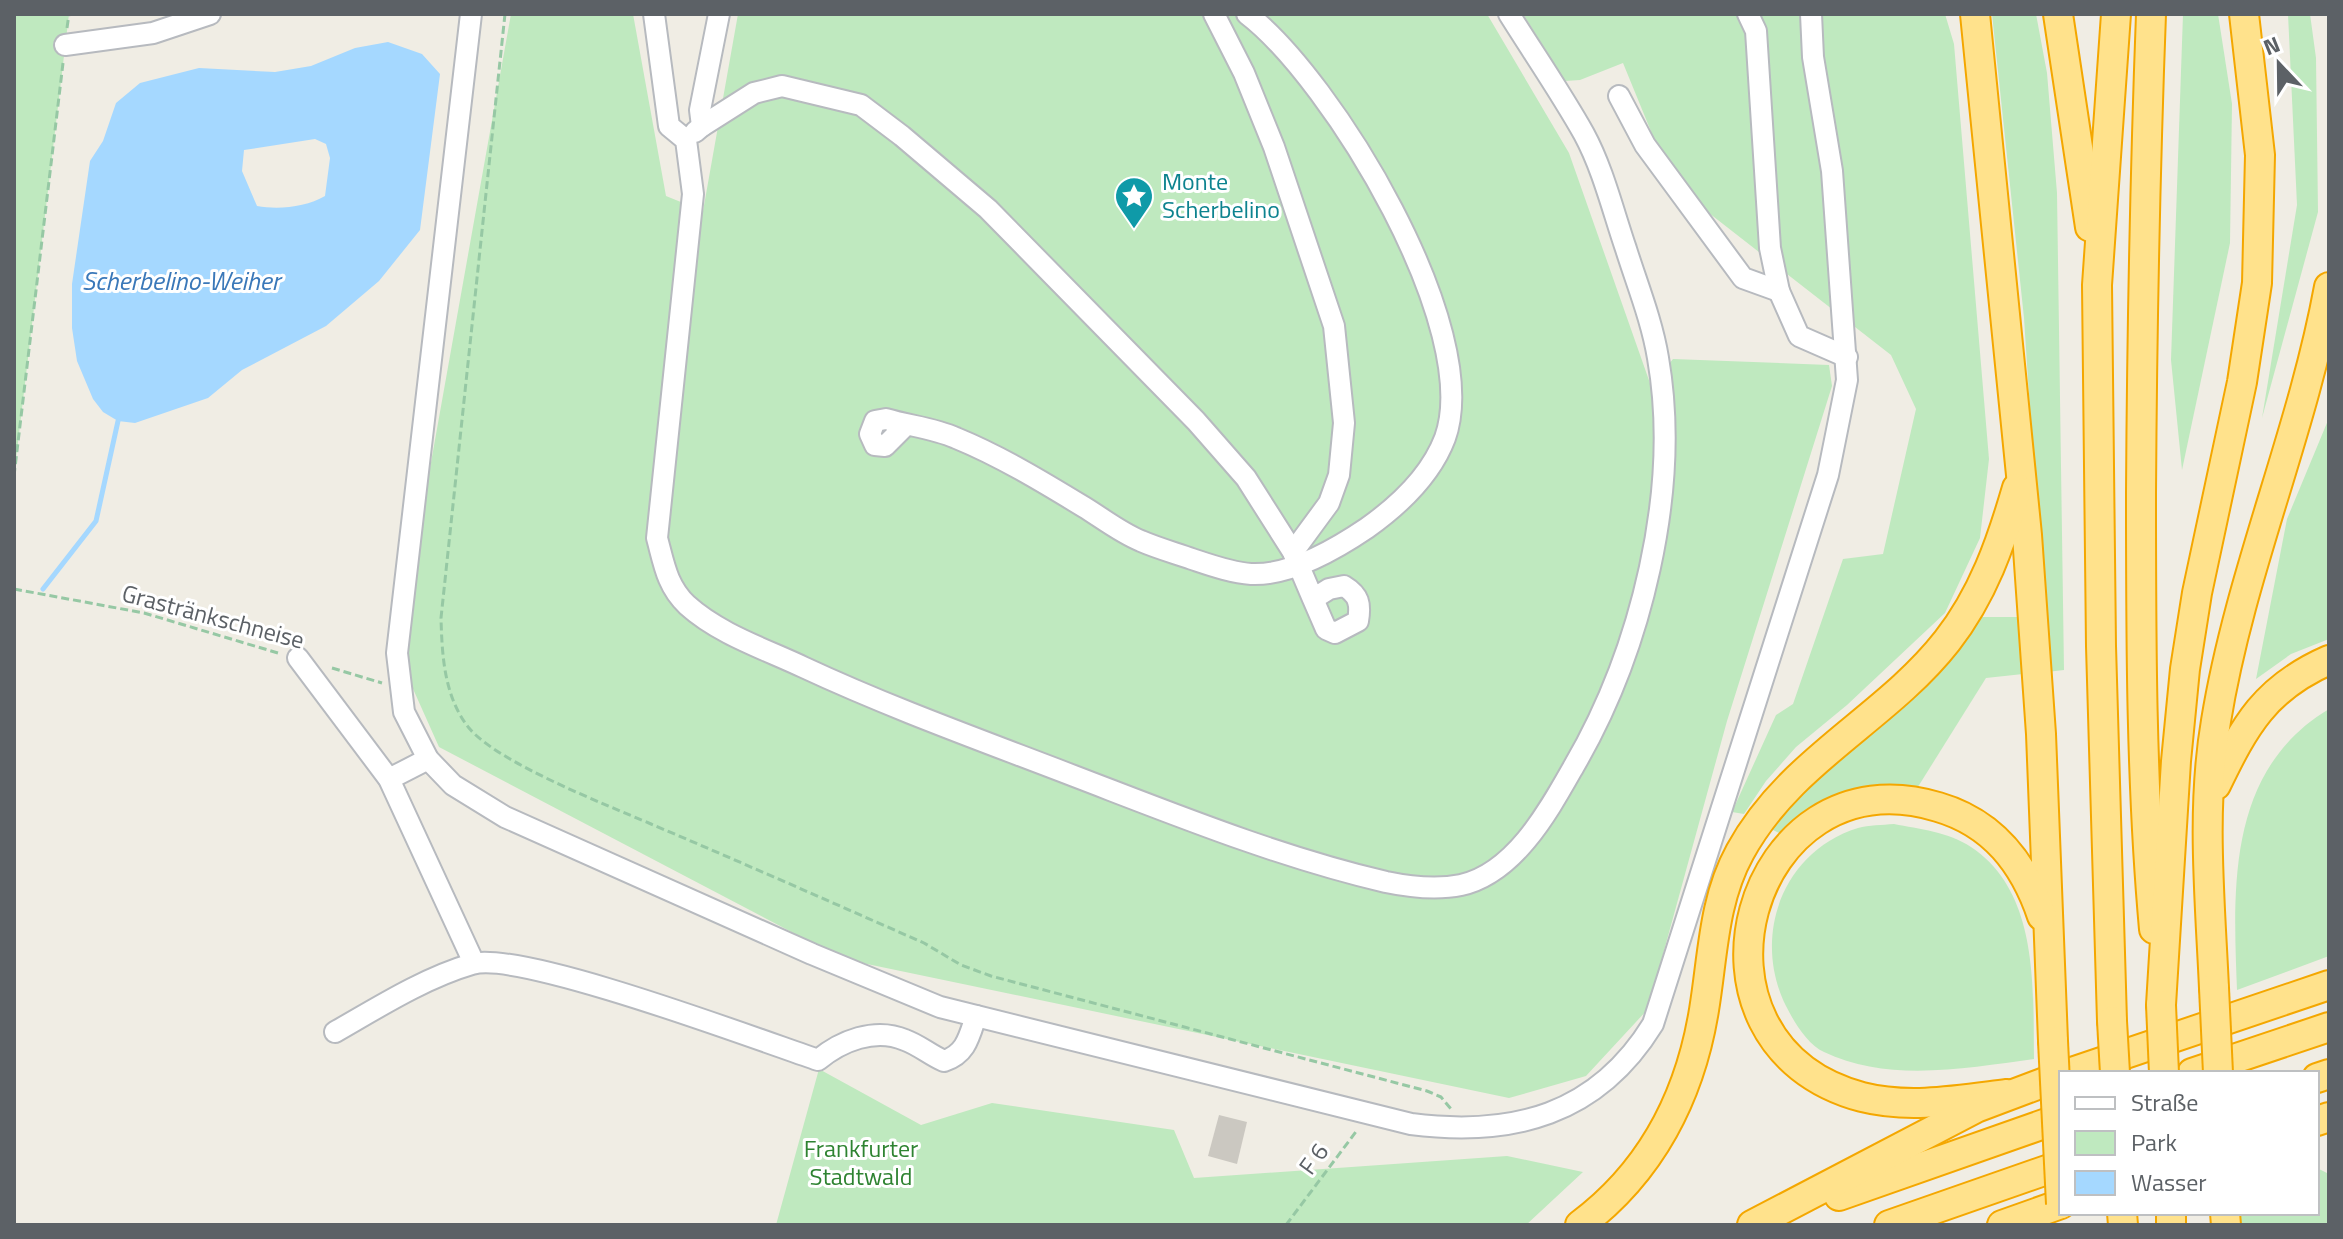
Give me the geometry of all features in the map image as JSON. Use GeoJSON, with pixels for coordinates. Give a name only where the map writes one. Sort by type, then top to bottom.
{"type":"FeatureCollection","features":[{"type":"Feature","properties":{"kind":"highway"},"geometry":{"type":"LineString","coordinates":[[2058,14],[2074,105],[2097,285]]}},
{"type":"Feature","properties":{"kind":"highway"},"geometry":{"type":"LineString","coordinates":[[2115,1071],[2101,646],[2097,285],[2116,14]]}},
{"type":"Feature","properties":{"kind":"highway"},"geometry":{"type":"LineString","coordinates":[[2151,14],[2143,290],[2141,565],[2145,830],[2164,1071]]}},
{"type":"Feature","properties":{"kind":"highway"},"geometry":{"type":"LineString","coordinates":[[2161,1005],[2176,761],[2185,669],[2197,593],[2242,382],[2257,283],[2260,155],[2244,14]]}},
{"type":"Feature","properties":{"kind":"highway"},"geometry":{"type":"LineString","coordinates":[[1975,16],[2022,471],[2041,734],[2059,1163]]}},
{"type":"Feature","properties":{"kind":"highway"},"geometry":{"type":"LineString","coordinates":[[2218,1071],[2209,801],[2215,724],[2228,658],[2297,422],[2329,287]]}},
{"type":"Feature","properties":{"kind":"highway"},"geometry":{"type":"LineString","coordinates":[[1580,1225],[1605,1205],[1647,1158],[1682,1093],[1703,1012],[1718,911],[1734,866],[1752,831],[1801,773],[1905,683],[1946,642],[1987,577],[2022,471]]}},
{"type":"Feature","properties":{"kind":"highway"},"geometry":{"type":"LineString","coordinates":[[2209,801],[2240,736],[2263,703],[2296,677],[2329,660]]}},
{"type":"Feature","properties":{"kind":"highway"},"geometry":{"type":"LineString","coordinates":[[2007,1094],[1937,1102],[1879,1101],[1839,1089],[1804,1069],[1771,1033],[1757,1005],[1747,966],[1750,918],[1760,888],[1778,857],[1816,823],[1863,804],[1913,802],[1964,816],[2000,841],[2024,873],[2050,942]]}},
{"type":"Feature","properties":{"kind":"highway"},"geometry":{"type":"LineString","coordinates":[[2075,1071],[2329,985]]}},
{"type":"Feature","properties":{"kind":"highway"},"geometry":{"type":"LineString","coordinates":[[2198,1071],[2329,1027]]}},
{"type":"Feature","properties":{"kind":"highway"},"geometry":{"type":"LineString","coordinates":[[1752,1225],[2007,1094],[2059,1077]]}},
{"type":"Feature","properties":{"kind":"highway"},"geometry":{"type":"LineString","coordinates":[[1761,1225],[2059,1119]]}},
{"type":"Feature","properties":{"kind":"highway"},"geometry":{"type":"LineString","coordinates":[[1889,1225],[2059,1166]]}},
{"type":"Feature","properties":{"kind":"highway"},"geometry":{"type":"LineString","coordinates":[[2002,1225],[2059,1205]]}},
{"type":"Feature","properties":{"kind":"lane"},"geometry":{"type":"LineString","coordinates":[[65,45],[153,33],[210,14]]}},
{"type":"Feature","properties":{"kind":"lane"},"geometry":{"type":"LineString","coordinates":[[471,14],[399,639],[400,689],[404,712],[428,759],[453,785],[505,817],[812,954],[940,1007],[1411,1124],[1454,1128],[1525,1122],[1583,1098],[1623,1066],[1653,1024],[1828,475],[1847,380],[1832,171],[1813,57],[1811,14]]}},
{"type":"Feature","properties":{"kind":"lane"},"geometry":{"type":"LineString","coordinates":[[654,14],[669,126],[686,140],[693,194],[657,538],[669,584],[688,606],[719,627],[861,694],[1290,855],[1391,883],[1437,888],[1466,884],[1508,861],[1556,798],[1595,731],[1625,653],[1650,571],[1665,441],[1658,356],[1608,195],[1586,138],[1509,14]]}},
{"type":"Feature","properties":{"kind":"lane"},"geometry":{"type":"LineString","coordinates":[[702,126],[700,110],[719,14]]}},
{"type":"Feature","properties":{"kind":"lane"},"geometry":{"type":"LineString","coordinates":[[906,425],[955,437],[1042,481],[1152,545],[1206,564],[1250,574],[1275,571],[1295,557],[1329,503],[1339,475],[1344,423],[1334,326],[1274,147],[1244,73],[1214,14]]}},
{"type":"Feature","properties":{"kind":"lane"},"geometry":{"type":"LineString","coordinates":[[1247,14],[1306,77],[1370,166],[1407,236],[1434,307],[1451,404],[1445,438],[1416,485],[1389,512],[1317,558],[1295,557]]}},
{"type":"Feature","properties":{"kind":"lane"},"geometry":{"type":"LineString","coordinates":[[1748,14],[1756,31],[1770,248],[1779,291],[1799,336],[1847,357]]}},
{"type":"Feature","properties":{"kind":"lane"},"geometry":{"type":"LineString","coordinates":[[686,140],[702,126],[754,93],[782,86],[861,105],[988,209],[1105,326],[1246,478],[1295,557],[1313,599]]}},
{"type":"Feature","properties":{"kind":"lane"},"geometry":{"type":"LineString","coordinates":[[1619,96],[1645,145],[1743,278],[1779,291]]}},
{"type":"Feature","properties":{"kind":"lane"},"geometry":{"type":"LineString","coordinates":[[298,658],[389,779],[474,963]]}},
{"type":"Feature","properties":{"kind":"lane"},"geometry":{"type":"LineString","coordinates":[[389,779],[428,759]]}},
{"type":"Feature","properties":{"kind":"lane"},"geometry":{"type":"LineString","coordinates":[[335,1032],[384,1004],[474,963],[527,968],[650,1003],[818,1060],[833,1047],[852,1039],[885,1035],[906,1040],[944,1061],[957,1057],[966,1045],[976,1016]]}},
{"type":"Feature","properties":{"kind":"path"},"geometry":{"type":"LineString","coordinates":[[14,476],[69,14]]}},
{"type":"Feature","properties":{"kind":"path"},"geometry":{"type":"LineString","coordinates":[[505,14],[441,618],[446,673],[452,696],[470,729],[513,759],[579,792],[924,943],[961,965],[991,976],[1427,1091],[1441,1097],[1453,1111],[1454,1128]]}},
{"type":"Feature","properties":{"kind":"path","name":"Grastränkschneise"},"geometry":{"type":"LineString","coordinates":[[14,589],[144,613],[400,689]]}},
{"type":"Feature","properties":{"kind":"path","name":"F 6"},"geometry":{"type":"LineString","coordinates":[[1286,1225],[1369,1113]]}},
{"type":"Feature","properties":{"kind":"green space"},"geometry":{"type":"Polygon","coordinates":[[[14,14],[69,14],[14,476],[14,14]]]}},
{"type":"Feature","properties":{"kind":"green space"},"geometry":{"type":"Polygon","coordinates":[[[511,14],[633,14],[666,196],[703,211],[738,14],[1487,14],[1569,153],[1651,386],[1673,359],[1829,365],[1832,386],[1727,721],[1648,1009],[1586,1076],[1509,1098],[843,959],[439,747],[397,653],[511,14]]]}},
{"type":"Feature","properties":{"kind":"green space"},"geometry":{"type":"Polygon","coordinates":[[[1523,14],[1945,14],[1954,44],[1989,459],[1980,538],[1945,613],[1847,705],[1796,747],[1766,781],[1744,814],[1732,812],[1776,715],[1793,704],[1843,559],[1883,554],[1916,409],[1891,355],[1673,185],[1623,63],[1580,80],[1565,81],[1523,14]]]}},
{"type":"Feature","properties":{"kind":"green space"},"geometry":{"type":"Polygon","coordinates":[[[1992,14],[2036,14],[2047,73],[2057,193],[2064,670],[2047,672],[2024,318],[1992,14]]]}},
{"type":"Feature","properties":{"kind":"green space"},"geometry":{"type":"Polygon","coordinates":[[[2183,14],[2218,14],[2232,104],[2230,243],[2182,470],[2171,360],[2183,14]]]}},
{"type":"Feature","properties":{"kind":"green space"},"geometry":{"type":"Polygon","coordinates":[[[2288,14],[2310,14],[2316,58],[2318,212],[2262,418],[2297,205],[2288,14]]]}},
{"type":"Feature","properties":{"kind":"green space"},"geometry":{"type":"Polygon","coordinates":[[[2329,418],[2329,639],[2291,654],[2256,679],[2287,519],[2329,418]]]}},
{"type":"Feature","properties":{"kind":"green space"},"geometry":{"type":"Polygon","coordinates":[[[1974,617],[2019,617],[2023,674],[1986,678],[1916,790],[1881,792],[1845,800],[1811,815],[1781,834],[1767,827],[1974,617]]]}},
{"type":"Feature","properties":{"kind":"green space"},"geometry":{"type":"Polygon","coordinates":[[[2329,709],[2329,956],[2237,990],[2237,872],[2243,834],[2254,798],[2271,764],[2296,734],[2329,709]]]}},
{"type":"Feature","properties":{"kind":"green space"},"geometry":{"type":"Polygon","coordinates":[[[1894,824],[1934,832],[1971,847],[1993,866],[2009,889],[2021,915],[2028,943],[2032,973],[2034,1059],[1955,1069],[1874,1067],[1849,1062],[1818,1049],[1793,1019],[1776,980],[1772,953],[1780,900],[1792,877],[1809,856],[1831,840],[1858,828],[1894,824]]]}},
{"type":"Feature","properties":{"kind":"green space","name":"Frankfurter Stadtwald"},"geometry":{"type":"Polygon","coordinates":[[[819,1069],[921,1125],[992,1103],[1174,1130],[1194,1178],[1507,1156],[1583,1172],[1526,1225],[776,1225],[819,1069]]]}},
{"type":"Feature","properties":{"kind":"green space"},"geometry":{"type":"Polygon","coordinates":[[[2319,1169],[2329,1174],[2329,1225],[2238,1225],[2238,1215],[2319,1215],[2319,1169]]]}},
{"type":"Feature","properties":{"kind":"water","name":"Scherbelino-Weiher"},"geometry":{"type":"Polygon","coordinates":[[[388,42],[422,54],[440,74],[420,230],[379,281],[326,326],[242,370],[208,398],[135,423],[118,421],[103,412],[93,399],[77,361],[72,328],[72,284],[90,161],[103,141],[116,103],[140,83],[199,68],[275,72],[311,66],[355,48],[388,42]],[[315,139],[244,150],[242,171],[257,206],[292,207],[325,196],[330,158],[326,144],[315,139]]]}},
{"type":"Feature","properties":{"kind":"building"},"geometry":{"type":"Polygon","coordinates":[[[1219,1115],[1247,1122],[1237,1164],[1208,1156],[1219,1115]]]}},
{"type":"Feature","properties":{"kind":"waterway"},"geometry":{"type":"LineString","coordinates":[[43,589],[96,521],[118,421]]}},
{"type":"Feature","properties":{"kind":"place","name":"Monte Scherbelino"},"geometry":{"type":"Point","coordinates":[1134,230]}}]}
